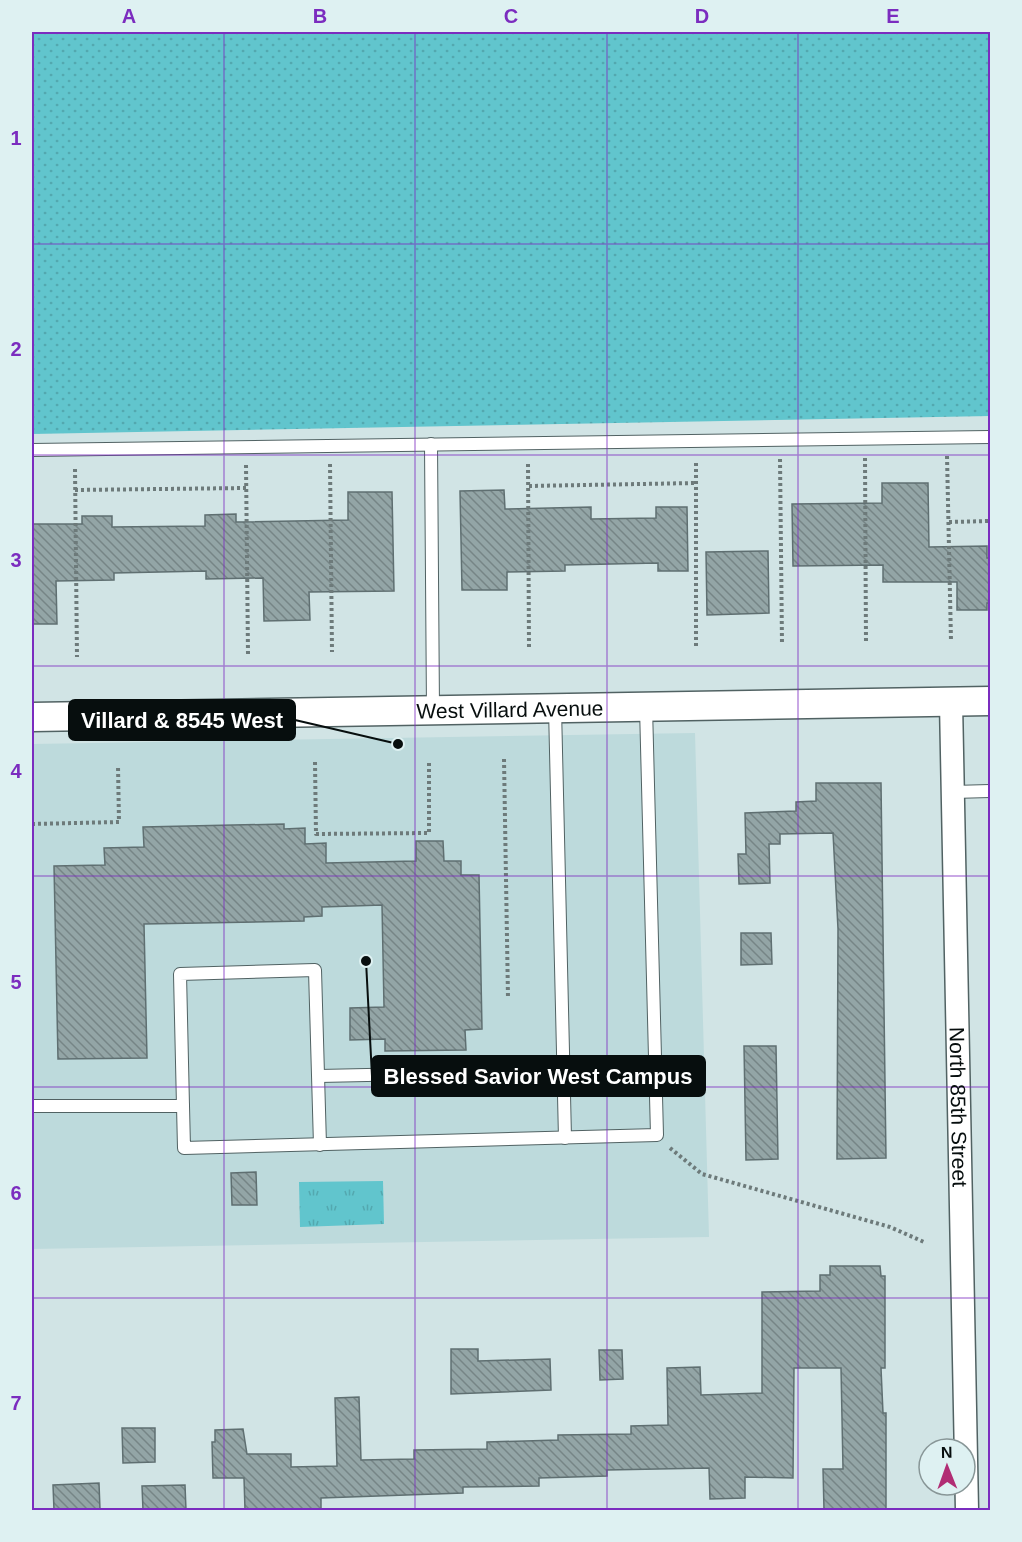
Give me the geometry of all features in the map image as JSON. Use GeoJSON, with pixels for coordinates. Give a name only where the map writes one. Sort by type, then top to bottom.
{"type":"FeatureCollection","features":[{"type":"Feature","properties":{"kind":"street","name":"West Villard Avenue"},"geometry":{"type":"LineString","coordinates":[[32,717],[990,701]]}},
{"type":"Feature","properties":{"kind":"street","name":"North 85th Street"},"geometry":{"type":"LineString","coordinates":[[951,702],[967,1510]]}},
{"type":"Feature","properties":{"kind":"lane"},"geometry":{"type":"LineString","coordinates":[[32,450],[990,436]]}},
{"type":"Feature","properties":{"kind":"lane"},"geometry":{"type":"LineString","coordinates":[[431,444],[433,711]]}},
{"type":"Feature","properties":{"kind":"lane"},"geometry":{"type":"LineString","coordinates":[[320,1145],[315,970],[180,974],[184,1148],[320,1145],[657,1135],[646,707]]}},
{"type":"Feature","properties":{"kind":"lane"},"geometry":{"type":"LineString","coordinates":[[555,708],[565,1138]]}},
{"type":"Feature","properties":{"kind":"lane"},"geometry":{"type":"LineString","coordinates":[[953,792],[990,791]]}},
{"type":"Feature","properties":{"kind":"lane"},"geometry":{"type":"LineString","coordinates":[[319,1076],[563,1071]]}},
{"type":"Feature","properties":{"kind":"lane"},"geometry":{"type":"LineString","coordinates":[[32,1106],[183,1106]]}},
{"type":"Feature","properties":{"kind":"path"},"geometry":{"type":"LineString","coordinates":[[947,437],[951,641]]}},
{"type":"Feature","properties":{"kind":"path"},"geometry":{"type":"LineString","coordinates":[[865,438],[866,643]]}},
{"type":"Feature","properties":{"kind":"path"},"geometry":{"type":"LineString","coordinates":[[779,439],[782,644]]}},
{"type":"Feature","properties":{"kind":"path"},"geometry":{"type":"LineString","coordinates":[[696,441],[696,646]]}},
{"type":"Feature","properties":{"kind":"path"},"geometry":{"type":"LineString","coordinates":[[527,443],[529,649]]}},
{"type":"Feature","properties":{"kind":"path"},"geometry":{"type":"LineString","coordinates":[[330,446],[332,652]]}},
{"type":"Feature","properties":{"kind":"path"},"geometry":{"type":"LineString","coordinates":[[245,447],[248,654]]}},
{"type":"Feature","properties":{"kind":"path"},"geometry":{"type":"LineString","coordinates":[[75,450],[77,657]]}},
{"type":"Feature","properties":{"kind":"path"},"geometry":{"type":"LineString","coordinates":[[529,486],[696,483]]}},
{"type":"Feature","properties":{"kind":"path"},"geometry":{"type":"LineString","coordinates":[[75,490],[246,488]]}},
{"type":"Feature","properties":{"kind":"path"},"geometry":{"type":"LineString","coordinates":[[949,522],[990,521]]}},
{"type":"Feature","properties":{"kind":"path"},"geometry":{"type":"LineString","coordinates":[[504,759],[508,998]]}},
{"type":"Feature","properties":{"kind":"path"},"geometry":{"type":"LineString","coordinates":[[315,762],[316,834],[429,833],[429,760]]}},
{"type":"Feature","properties":{"kind":"path"},"geometry":{"type":"LineString","coordinates":[[32,824],[119,822],[118,766]]}},
{"type":"Feature","properties":{"kind":"path"},"geometry":{"type":"LineString","coordinates":[[657,1135],[702,1174],[890,1227],[924,1242]]}},
{"type":"Feature","properties":{"kind":"shaded area"},"geometry":{"type":"Polygon","coordinates":[[[695,733],[709,1237],[32,1249],[32,744],[695,733]]]}},
{"type":"Feature","properties":{"kind":"green space"},"geometry":{"type":"Polygon","coordinates":[[[32,32],[990,32],[990,416],[32,434],[32,32]]]}},
{"type":"Feature","properties":{"kind":"green space"},"geometry":{"type":"Polygon","coordinates":[[[383,1181],[384,1224],[300,1227],[299,1182],[383,1181]]]}},
{"type":"Feature","properties":{"kind":"building"},"geometry":{"type":"Polygon","coordinates":[[[882,483],[928,483],[929,547],[987,546],[987,558],[990,558],[990,603],[987,603],[987,610],[957,610],[957,582],[883,582],[883,565],[793,566],[792,504],[882,503],[882,483]]]}},
{"type":"Feature","properties":{"kind":"building"},"geometry":{"type":"Polygon","coordinates":[[[504,490],[505,509],[591,507],[591,519],[656,518],[656,507],[687,507],[688,571],[658,571],[658,563],[565,565],[565,571],[507,572],[507,590],[462,590],[460,491],[504,490]]]}},
{"type":"Feature","properties":{"kind":"building"},"geometry":{"type":"Polygon","coordinates":[[[348,492],[392,492],[394,591],[309,592],[310,620],[264,621],[263,578],[206,579],[206,571],[114,573],[114,580],[56,581],[57,624],[32,624],[32,524],[82,524],[82,516],[112,516],[112,527],[205,526],[205,515],[236,514],[236,522],[348,520],[348,492]]]}},
{"type":"Feature","properties":{"kind":"building"},"geometry":{"type":"Polygon","coordinates":[[[768,551],[769,613],[707,615],[706,552],[768,551]]]}},
{"type":"Feature","properties":{"kind":"building"},"geometry":{"type":"Polygon","coordinates":[[[816,783],[881,783],[886,1158],[837,1159],[838,929],[833,833],[780,834],[780,844],[769,844],[770,883],[739,884],[738,854],[746,854],[745,813],[796,811],[796,802],[816,801],[816,783]]]}},
{"type":"Feature","properties":{"kind":"building"},"geometry":{"type":"Polygon","coordinates":[[[284,824],[284,829],[305,828],[305,844],[326,843],[326,863],[416,861],[416,841],[443,841],[444,861],[461,861],[461,875],[479,875],[482,1029],[465,1030],[466,1050],[385,1051],[385,1039],[350,1040],[350,1008],[384,1007],[382,905],[322,907],[322,916],[304,917],[304,921],[144,924],[147,1058],[58,1059],[54,866],[105,865],[104,848],[144,847],[143,827],[284,824]]]}},
{"type":"Feature","properties":{"kind":"building"},"geometry":{"type":"Polygon","coordinates":[[[741,933],[771,933],[772,964],[741,965],[741,933]]]}},
{"type":"Feature","properties":{"kind":"building"},"geometry":{"type":"Polygon","coordinates":[[[744,1046],[776,1046],[778,1159],[746,1160],[744,1046]]]}},
{"type":"Feature","properties":{"kind":"building"},"geometry":{"type":"Polygon","coordinates":[[[256,1172],[257,1205],[232,1205],[231,1173],[256,1172]]]}},
{"type":"Feature","properties":{"kind":"building"},"geometry":{"type":"Polygon","coordinates":[[[830,1266],[880,1266],[881,1276],[885,1276],[885,1368],[881,1368],[883,1413],[886,1413],[886,1510],[824,1510],[823,1469],[843,1469],[841,1368],[794,1368],[793,1478],[745,1477],[745,1498],[710,1499],[709,1468],[607,1470],[607,1476],[539,1478],[539,1486],[463,1487],[463,1493],[321,1498],[321,1509],[245,1510],[244,1478],[213,1478],[212,1442],[215,1442],[215,1430],[243,1429],[247,1454],[291,1454],[291,1467],[337,1466],[335,1398],[359,1397],[361,1460],[414,1459],[414,1450],[487,1449],[487,1442],[558,1440],[558,1435],[631,1434],[631,1426],[668,1425],[667,1368],[700,1367],[701,1395],[762,1393],[762,1292],[820,1291],[820,1275],[830,1275],[830,1266]]]}},
{"type":"Feature","properties":{"kind":"building"},"geometry":{"type":"Polygon","coordinates":[[[451,1349],[478,1349],[478,1361],[550,1359],[551,1390],[451,1394],[451,1349]]]}},
{"type":"Feature","properties":{"kind":"building"},"geometry":{"type":"Polygon","coordinates":[[[599,1350],[622,1350],[623,1379],[600,1380],[599,1350]]]}},
{"type":"Feature","properties":{"kind":"building"},"geometry":{"type":"Polygon","coordinates":[[[122,1428],[155,1428],[155,1462],[123,1463],[122,1428]]]}},
{"type":"Feature","properties":{"kind":"building"},"geometry":{"type":"Polygon","coordinates":[[[99,1483],[100,1510],[54,1510],[53,1485],[99,1483]]]}},
{"type":"Feature","properties":{"kind":"building"},"geometry":{"type":"Polygon","coordinates":[[[185,1485],[186,1510],[143,1510],[142,1486],[185,1485]]]}},
{"type":"Feature","properties":{"kind":"place","name":"Villard & 8545 West"},"geometry":{"type":"Point","coordinates":[398,744]}},
{"type":"Feature","properties":{"kind":"place","name":"Blessed Savior West Campus"},"geometry":{"type":"Point","coordinates":[366,961]}}]}
